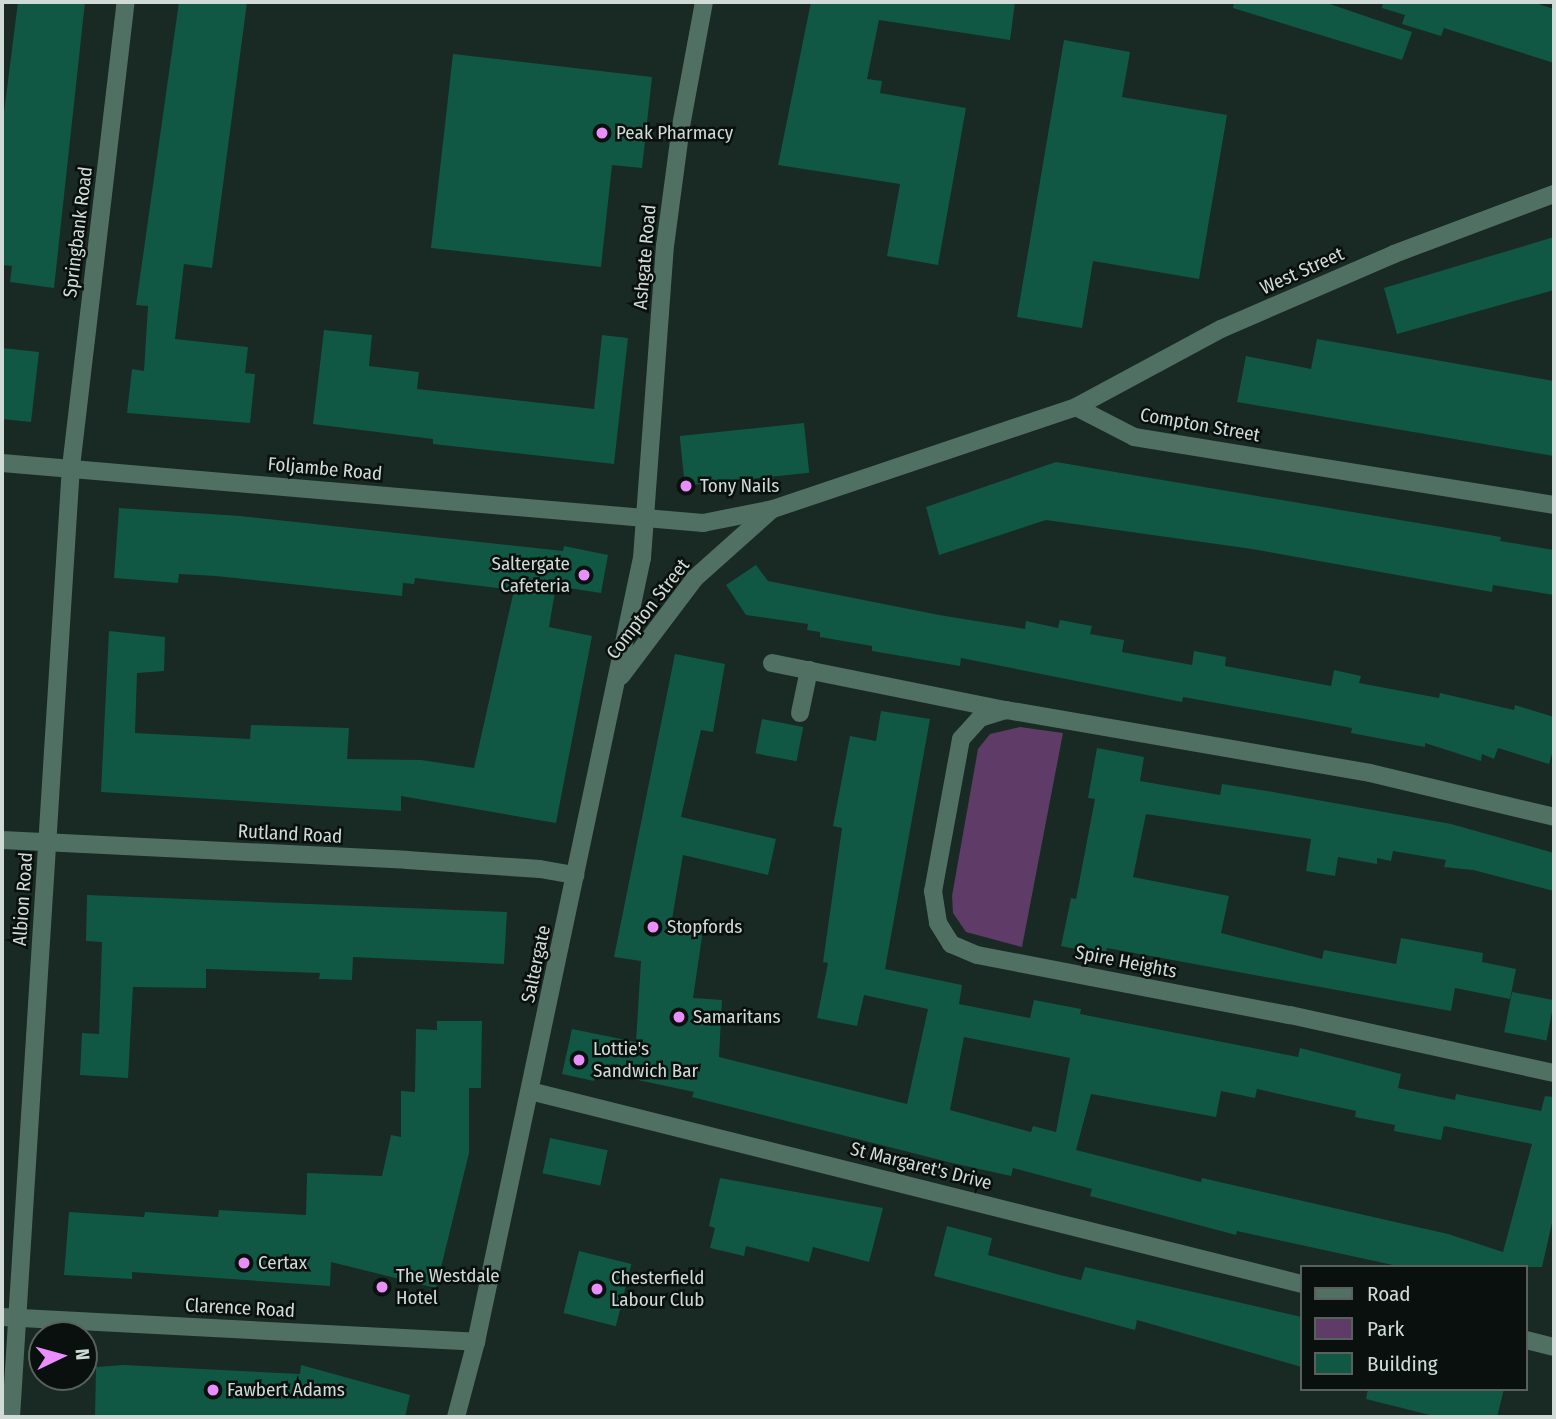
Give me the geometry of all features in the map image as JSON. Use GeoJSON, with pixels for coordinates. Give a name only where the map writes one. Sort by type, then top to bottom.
{"type":"FeatureCollection","features":[{"type":"Feature","properties":{"kind":"street","name":"Springbank Road"},"geometry":{"type":"LineString","coordinates":[[72,467],[127,2]]}},
{"type":"Feature","properties":{"kind":"street","name":"Ashgate Road"},"geometry":{"type":"LineString","coordinates":[[645,518],[665,246],[681,126],[705,2]]}},
{"type":"Feature","properties":{"kind":"street","name":"West Street"},"geometry":{"type":"LineString","coordinates":[[1076,407],[1221,329],[1394,254],[1554,194]]}},
{"type":"Feature","properties":{"kind":"street","name":"Compton Street"},"geometry":{"type":"LineString","coordinates":[[645,518],[694,524],[773,509],[1076,407],[1134,437],[1554,505]]}},
{"type":"Feature","properties":{"kind":"street","name":"Foljambe Road"},"geometry":{"type":"LineString","coordinates":[[2,463],[645,518]]}},
{"type":"Feature","properties":{"kind":"street","name":"Albion Road"},"geometry":{"type":"LineString","coordinates":[[11,1417],[10,1318],[47,843],[72,467]]}},
{"type":"Feature","properties":{"kind":"street","name":"Compton Street"},"geometry":{"type":"LineString","coordinates":[[618,679],[695,578],[773,509]]}},
{"type":"Feature","properties":{"kind":"street","name":"Saltergate"},"geometry":{"type":"LineString","coordinates":[[456,1417],[476,1342],[618,679],[642,558],[645,518]]}},
{"type":"Feature","properties":{"kind":"street"},"geometry":{"type":"LineString","coordinates":[[772,663],[1006,710],[1370,773],[1554,817]]}},
{"type":"Feature","properties":{"kind":"street"},"geometry":{"type":"LineString","coordinates":[[800,713],[808,670]]}},
{"type":"Feature","properties":{"kind":"street","name":"Spire Heights"},"geometry":{"type":"LineString","coordinates":[[1006,710],[980,718],[961,739],[933,891],[938,923],[951,944],[977,955],[1290,1015],[1554,1073]]}},
{"type":"Feature","properties":{"kind":"street","name":"Rutland Road"},"geometry":{"type":"LineString","coordinates":[[2,841],[420,861],[540,869],[575,876]]}},
{"type":"Feature","properties":{"kind":"street","name":"St Margaret's Drive"},"geometry":{"type":"LineString","coordinates":[[530,1091],[1300,1284]]}},
{"type":"Feature","properties":{"kind":"street","name":"Clarence Road"},"geometry":{"type":"LineString","coordinates":[[10,1318],[476,1342]]}},
{"type":"Feature","properties":{"kind":"street"},"geometry":{"type":"LineString","coordinates":[[1528,1340],[1554,1347]]}},
{"type":"Feature","properties":{"kind":"green space"},"geometry":{"type":"Polygon","coordinates":[[[1020,727],[1063,733],[1022,947],[966,932],[953,913],[952,896],[978,749],[990,734],[1020,727]]]}},
{"type":"Feature","properties":{"kind":"building"},"geometry":{"type":"Polygon","coordinates":[[[18,2],[85,2],[54,288],[10,282],[12,266],[2,265],[2,128],[18,2]]]}},
{"type":"Feature","properties":{"kind":"building"},"geometry":{"type":"Polygon","coordinates":[[[179,2],[247,2],[212,268],[184,264],[175,339],[248,347],[245,373],[255,374],[250,423],[127,413],[132,369],[144,371],[148,306],[136,305],[179,2]]]}},
{"type":"Feature","properties":{"kind":"building"},"geometry":{"type":"Polygon","coordinates":[[[811,2],[1015,2],[1010,40],[879,20],[867,79],[882,81],[880,93],[966,108],[938,265],[887,256],[900,184],[778,165],[811,2]]]}},
{"type":"Feature","properties":{"kind":"building"},"geometry":{"type":"Polygon","coordinates":[[[1234,2],[1324,2],[1412,32],[1402,60],[1233,8],[1234,2]]]}},
{"type":"Feature","properties":{"kind":"building"},"geometry":{"type":"Polygon","coordinates":[[[1383,2],[1532,2],[1554,9],[1554,63],[1444,28],[1441,36],[1402,24],[1405,15],[1382,8],[1383,2]]]}},
{"type":"Feature","properties":{"kind":"building"},"geometry":{"type":"Polygon","coordinates":[[[1064,40],[1130,52],[1122,97],[1227,115],[1199,279],[1093,261],[1082,328],[1017,317],[1064,40]]]}},
{"type":"Feature","properties":{"kind":"building"},"geometry":{"type":"Polygon","coordinates":[[[453,54],[652,77],[642,168],[612,165],[601,267],[431,248],[453,54]]]}},
{"type":"Feature","properties":{"kind":"building"},"geometry":{"type":"Polygon","coordinates":[[[1554,237],[1554,290],[1397,334],[1384,288],[1554,237]]]}},
{"type":"Feature","properties":{"kind":"building"},"geometry":{"type":"Polygon","coordinates":[[[324,330],[372,335],[369,366],[419,372],[417,389],[594,409],[602,335],[628,338],[614,464],[433,444],[433,439],[313,424],[324,330]]]}},
{"type":"Feature","properties":{"kind":"building"},"geometry":{"type":"Polygon","coordinates":[[[1317,339],[1554,381],[1554,456],[1237,402],[1246,356],[1311,369],[1317,339]]]}},
{"type":"Feature","properties":{"kind":"building"},"geometry":{"type":"Polygon","coordinates":[[[2,348],[39,352],[31,422],[2,419],[2,348]]]}},
{"type":"Feature","properties":{"kind":"building"},"geometry":{"type":"Polygon","coordinates":[[[804,423],[809,473],[685,486],[680,436],[804,423]]]}},
{"type":"Feature","properties":{"kind":"building"},"geometry":{"type":"Polygon","coordinates":[[[1056,462],[1501,537],[1500,541],[1554,550],[1554,595],[1493,585],[1492,592],[1252,549],[1046,520],[939,555],[926,507],[1056,462]]]}},
{"type":"Feature","properties":{"kind":"building"},"geometry":{"type":"Polygon","coordinates":[[[119,508],[240,516],[563,551],[564,546],[608,555],[601,593],[556,586],[549,627],[592,636],[556,823],[401,796],[401,811],[101,792],[109,631],[165,637],[164,671],[137,673],[135,733],[250,739],[251,725],[349,728],[347,759],[421,760],[474,768],[514,590],[415,578],[414,584],[403,583],[402,596],[216,576],[179,574],[178,583],[114,578],[119,508]]]}},
{"type":"Feature","properties":{"kind":"building"},"geometry":{"type":"Polygon","coordinates":[[[756,565],[768,581],[939,615],[1025,629],[1026,621],[1058,628],[1060,620],[1092,626],[1090,634],[1124,640],[1122,652],[1192,665],[1194,651],[1226,657],[1225,666],[1331,686],[1334,670],[1361,676],[1359,683],[1439,698],[1440,693],[1514,710],[1515,705],[1554,717],[1554,747],[1549,764],[1498,748],[1494,759],[1482,754],[1481,761],[1425,743],[1425,747],[1351,733],[1352,728],[1300,718],[1183,697],[1182,702],[961,658],[960,666],[872,651],[872,646],[820,637],[820,632],[807,630],[808,624],[746,615],[726,585],[756,565]]]}},
{"type":"Feature","properties":{"kind":"building"},"geometry":{"type":"Polygon","coordinates":[[[675,654],[725,664],[713,732],[701,730],[681,817],[776,839],[768,875],[683,855],[671,925],[703,930],[693,998],[722,1000],[719,1057],[907,1104],[928,1009],[864,995],[857,1026],[817,1018],[828,963],[823,962],[842,828],[833,826],[850,736],[876,741],[881,711],[930,719],[885,969],[962,985],[959,1004],[1030,1018],[1034,1000],[1081,1009],[1080,1014],[1298,1057],[1300,1048],[1401,1074],[1398,1088],[1455,1100],[1456,1094],[1541,1111],[1545,1096],[1554,1097],[1554,1214],[1542,1267],[1393,1265],[1237,1231],[1236,1235],[1090,1196],[1092,1189],[1013,1168],[1011,1176],[952,1163],[692,1097],[694,1092],[596,1071],[594,1081],[562,1074],[572,1029],[636,1042],[641,961],[614,957],[675,654]],[[964,1037],[950,1110],[1031,1132],[1033,1126],[1056,1132],[1070,1058],[964,1037]],[[1257,1089],[1255,1098],[1221,1091],[1216,1117],[1091,1094],[1076,1150],[1201,1182],[1202,1178],[1448,1234],[1503,1252],[1532,1144],[1444,1126],[1441,1140],[1394,1131],[1395,1125],[1355,1117],[1356,1111],[1257,1089]]]}},
{"type":"Feature","properties":{"kind":"building"},"geometry":{"type":"Polygon","coordinates":[[[762,719],[803,727],[797,761],[755,753],[762,719]]]}},
{"type":"Feature","properties":{"kind":"building"},"geometry":{"type":"Polygon","coordinates":[[[1097,748],[1144,757],[1140,781],[1220,795],[1222,784],[1273,792],[1451,824],[1554,853],[1554,891],[1473,870],[1444,867],[1446,860],[1393,851],[1391,861],[1377,858],[1377,864],[1338,857],[1335,876],[1306,871],[1311,839],[1146,814],[1133,877],[1229,896],[1221,933],[1322,959],[1324,950],[1396,964],[1401,938],[1483,953],[1482,962],[1516,969],[1510,999],[1455,988],[1451,1011],[1107,948],[1105,955],[1061,946],[1071,898],[1076,899],[1095,799],[1088,798],[1097,748]]]}},
{"type":"Feature","properties":{"kind":"building"},"geometry":{"type":"Polygon","coordinates":[[[87,895],[507,912],[504,964],[353,957],[352,980],[319,979],[320,973],[206,969],[206,988],[133,987],[128,1078],[80,1075],[82,1033],[99,1034],[102,942],[86,941],[87,895]]]}},
{"type":"Feature","properties":{"kind":"building"},"geometry":{"type":"Polygon","coordinates":[[[1512,992],[1554,1000],[1546,1040],[1504,1032],[1512,992]]]}},
{"type":"Feature","properties":{"kind":"building"},"geometry":{"type":"Polygon","coordinates":[[[437,1021],[482,1021],[481,1088],[469,1088],[469,1153],[436,1288],[331,1262],[330,1286],[132,1272],[132,1279],[64,1275],[69,1212],[144,1217],[145,1212],[218,1217],[219,1210],[306,1215],[307,1173],[382,1176],[391,1135],[401,1137],[401,1091],[415,1092],[416,1029],[437,1030],[437,1021]]]}},
{"type":"Feature","properties":{"kind":"building"},"geometry":{"type":"Polygon","coordinates":[[[550,1138],[608,1150],[600,1185],[543,1173],[550,1138]]]}},
{"type":"Feature","properties":{"kind":"building"},"geometry":{"type":"Polygon","coordinates":[[[720,1178],[883,1208],[869,1262],[813,1247],[809,1262],[746,1246],[744,1256],[710,1248],[715,1228],[709,1226],[720,1178]]]}},
{"type":"Feature","properties":{"kind":"building"},"geometry":{"type":"Polygon","coordinates":[[[947,1226],[992,1238],[988,1255],[1060,1275],[1081,1280],[1085,1267],[1300,1317],[1300,1366],[1137,1320],[1135,1330],[934,1276],[947,1226]]]}},
{"type":"Feature","properties":{"kind":"building","name":"Chesterfield Labour Club"},"geometry":{"type":"Polygon","coordinates":[[[579,1251],[631,1264],[616,1326],[564,1313],[579,1251]]]}},
{"type":"Feature","properties":{"kind":"building"},"geometry":{"type":"Polygon","coordinates":[[[124,1365],[300,1374],[301,1365],[410,1395],[405,1417],[95,1417],[98,1367],[124,1365]]]}},
{"type":"Feature","properties":{"kind":"building"},"geometry":{"type":"Polygon","coordinates":[[[1368,1391],[1504,1391],[1497,1417],[1438,1417],[1366,1399],[1368,1391]]]}},
{"type":"Feature","properties":{"kind":"place","name":"Peak Pharmacy"},"geometry":{"type":"Point","coordinates":[602,133]}},
{"type":"Feature","properties":{"kind":"place","name":"Tony Nails"},"geometry":{"type":"Point","coordinates":[686,486]}},
{"type":"Feature","properties":{"kind":"place","name":"Saltergate Cafeteria"},"geometry":{"type":"Point","coordinates":[584,575]}},
{"type":"Feature","properties":{"kind":"place","name":"Stopfords"},"geometry":{"type":"Point","coordinates":[653,927]}},
{"type":"Feature","properties":{"kind":"place","name":"Samaritans"},"geometry":{"type":"Point","coordinates":[679,1017]}},
{"type":"Feature","properties":{"kind":"place","name":"Lottie's Sandwich Bar"},"geometry":{"type":"Point","coordinates":[579,1060]}},
{"type":"Feature","properties":{"kind":"place","name":"Certax"},"geometry":{"type":"Point","coordinates":[244,1263]}},
{"type":"Feature","properties":{"kind":"place","name":"The Westdale Hotel"},"geometry":{"type":"Point","coordinates":[382,1287]}},
{"type":"Feature","properties":{"kind":"place","name":"Chesterfield Labour Club"},"geometry":{"type":"Point","coordinates":[597,1289]}},
{"type":"Feature","properties":{"kind":"place","name":"Fawbert Adams"},"geometry":{"type":"Point","coordinates":[213,1390]}}]}
